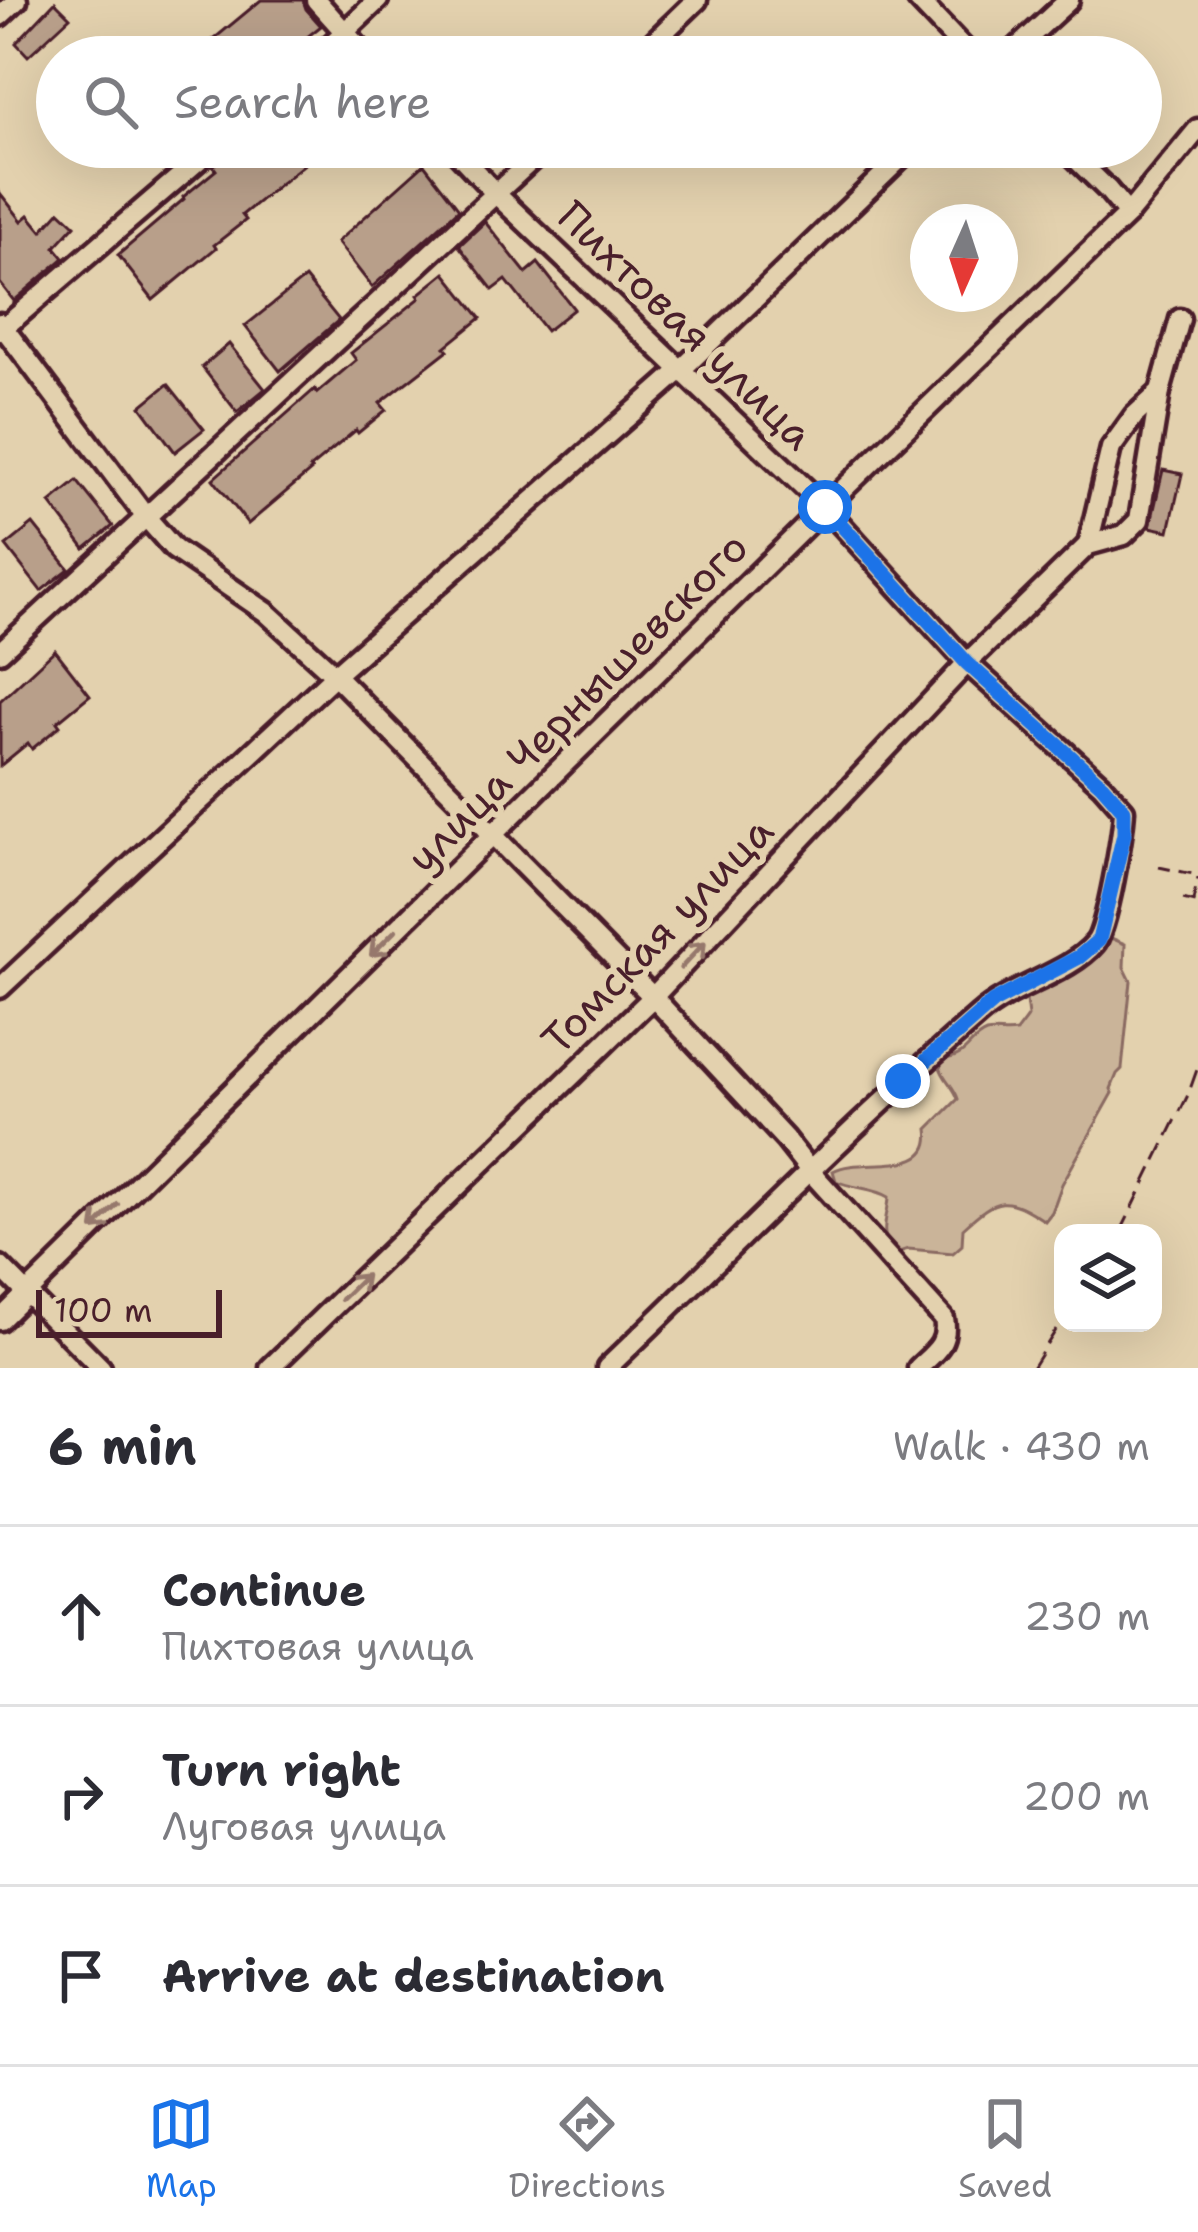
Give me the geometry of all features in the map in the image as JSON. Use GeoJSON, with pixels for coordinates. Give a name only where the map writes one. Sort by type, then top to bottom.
{"type":"FeatureCollection","features":[{"type":"Feature","properties":{"kind":"street"},"geometry":{"type":"LineString","coordinates":[[0,16],[17,0]]}},
{"type":"Feature","properties":{"kind":"street"},"geometry":{"type":"LineString","coordinates":[[316,0],[349,36]]}},
{"type":"Feature","properties":{"kind":"street"},"geometry":{"type":"LineString","coordinates":[[342,36],[378,0]]}},
{"type":"Feature","properties":{"kind":"street"},"geometry":{"type":"LineString","coordinates":[[660,36],[697,0]]}},
{"type":"Feature","properties":{"kind":"street"},"geometry":{"type":"LineString","coordinates":[[918,0],[952,36]]}},
{"type":"Feature","properties":{"kind":"street"},"geometry":{"type":"LineString","coordinates":[[1029,36],[1069,0]]}},
{"type":"Feature","properties":{"kind":"street","name":"улица Чернышевского"},"geometry":{"type":"LineString","coordinates":[[0,1320],[1128,214],[1198,129]]}},
{"type":"Feature","properties":{"kind":"street"},"geometry":{"type":"LineString","coordinates":[[189,168],[1,327],[173,549],[266,612],[335,675],[653,997],[944,1319],[944,1343],[918,1368]]}},
{"type":"Feature","properties":{"kind":"street","name":"Пихтовая улица"},"geometry":{"type":"LineString","coordinates":[[472,168],[825,507],[967,663],[1124,810],[1124,834],[1099,940],[1079,957],[993,1002],[903,1081],[811,1172]]}},
{"type":"Feature","properties":{"kind":"street"},"geometry":{"type":"LineString","coordinates":[[0,652],[525,168]]}},
{"type":"Feature","properties":{"kind":"street"},"geometry":{"type":"LineString","coordinates":[[0,988],[335,675],[682,369],[890,168]]}},
{"type":"Feature","properties":{"kind":"street"},"geometry":{"type":"LineString","coordinates":[[1085,168],[1128,214]]}},
{"type":"Feature","properties":{"kind":"street"},"geometry":{"type":"LineString","coordinates":[[1160,392],[1134,416],[1111,448],[1088,545],[1124,536],[1139,520],[1160,392],[1180,319]]}},
{"type":"Feature","properties":{"kind":"street","name":"Томская улица"},"geometry":{"type":"LineString","coordinates":[[270,1368],[653,997],[967,663],[1088,545]]}},
{"type":"Feature","properties":{"kind":"street"},"geometry":{"type":"LineString","coordinates":[[607,1368],[811,1172]]}},
{"type":"Feature","properties":{"kind":"street"},"geometry":{"type":"LineString","coordinates":[[0,1266],[101,1368]]}},
{"type":"Feature","properties":{"kind":"path"},"geometry":{"type":"LineString","coordinates":[[1159,867],[1198,877],[1195,902],[1183,899]]}},
{"type":"Feature","properties":{"kind":"shaded area"},"geometry":{"type":"Polygon","coordinates":[[[1111,938],[1125,944],[1124,967],[1131,981],[1122,1069],[1052,1212],[1045,1221],[1011,1203],[994,1205],[963,1228],[962,1245],[953,1253],[899,1252],[885,1234],[889,1197],[836,1181],[833,1171],[920,1155],[927,1145],[928,1129],[958,1099],[940,1067],[944,1059],[958,1055],[986,1033],[1016,1032],[1028,1016],[1026,1000],[1040,983],[1111,938]]]}},
{"type":"Feature","properties":{"kind":"building"},"geometry":{"type":"Polygon","coordinates":[[[261,0],[303,0],[321,26],[308,36],[217,36],[261,0]]]}},
{"type":"Feature","properties":{"kind":"building"},"geometry":{"type":"Polygon","coordinates":[[[55,2],[70,17],[50,36],[36,36],[36,49],[28,56],[16,43],[55,2]]]}},
{"type":"Feature","properties":{"kind":"building"},"geometry":{"type":"Polygon","coordinates":[[[300,168],[242,215],[246,220],[153,300],[118,255],[216,170],[300,168]]]}},
{"type":"Feature","properties":{"kind":"building"},"geometry":{"type":"Polygon","coordinates":[[[420,168],[427,168],[459,209],[372,287],[337,242],[420,168]]]}},
{"type":"Feature","properties":{"kind":"building"},"geometry":{"type":"Polygon","coordinates":[[[0,193],[22,221],[29,215],[42,231],[60,211],[75,225],[55,247],[64,258],[14,301],[0,283],[0,193]]]}},
{"type":"Feature","properties":{"kind":"building"},"geometry":{"type":"Polygon","coordinates":[[[485,222],[526,273],[538,263],[574,309],[546,331],[506,280],[493,290],[459,246],[485,222]]]}},
{"type":"Feature","properties":{"kind":"building"},"geometry":{"type":"Polygon","coordinates":[[[445,273],[481,318],[380,403],[386,410],[310,468],[248,524],[213,479],[315,389],[317,393],[356,360],[351,353],[445,273]]]}},
{"type":"Feature","properties":{"kind":"building"},"geometry":{"type":"Polygon","coordinates":[[[305,278],[339,320],[280,371],[245,326],[305,278]]]}},
{"type":"Feature","properties":{"kind":"building"},"geometry":{"type":"Polygon","coordinates":[[[229,344],[265,389],[237,412],[202,367],[229,344]]]}},
{"type":"Feature","properties":{"kind":"building"},"geometry":{"type":"Polygon","coordinates":[[[168,384],[204,429],[175,452],[141,406],[168,384]]]}},
{"type":"Feature","properties":{"kind":"building"},"geometry":{"type":"Polygon","coordinates":[[[1163,470],[1182,474],[1169,531],[1150,527],[1163,470]]]}},
{"type":"Feature","properties":{"kind":"building"},"geometry":{"type":"Polygon","coordinates":[[[77,481],[113,526],[85,549],[50,503],[77,481]]]}},
{"type":"Feature","properties":{"kind":"building"},"geometry":{"type":"Polygon","coordinates":[[[33,524],[69,569],[41,591],[6,546],[33,524]]]}},
{"type":"Feature","properties":{"kind":"building"},"geometry":{"type":"Polygon","coordinates":[[[55,650],[90,695],[32,749],[28,743],[0,766],[0,701],[55,650]]]}},
{"type":"Feature","properties":{"kind":"railway"},"geometry":{"type":"LineString","coordinates":[[1124,1224],[1198,1067]]}},
{"type":"Feature","properties":{"kind":"railway"},"geometry":{"type":"LineString","coordinates":[[1032,1368],[1055,1332]]}},
{"type":"Feature","properties":{"kind":"route"},"geometry":{"type":"LineString","coordinates":[[825,507],[967,663],[1124,810],[1124,834],[1099,940],[1079,957],[993,1002],[903,1081]]}}]}
